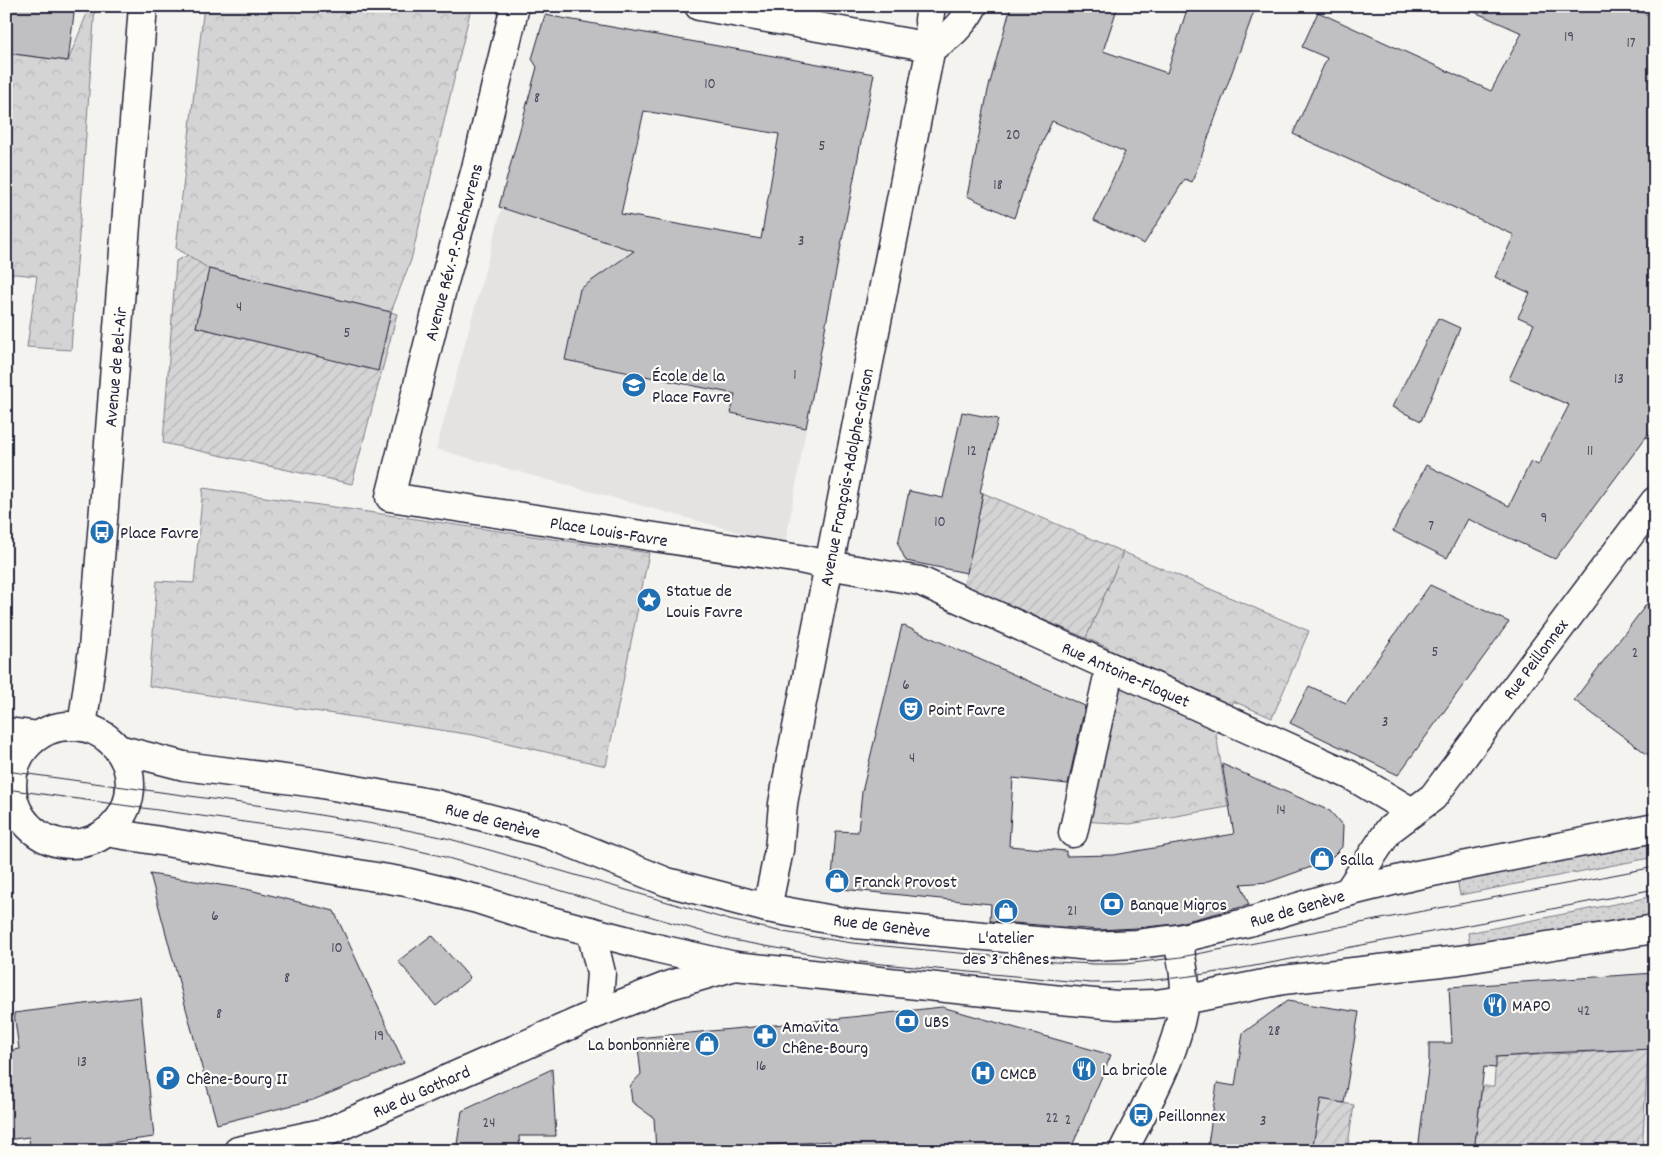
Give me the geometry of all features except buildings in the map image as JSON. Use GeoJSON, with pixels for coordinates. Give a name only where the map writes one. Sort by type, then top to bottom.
{"type":"FeatureCollection","features":[{"type":"Feature","properties":{"kind":"street","name":"Avenue de Bel-Air"},"geometry":{"type":"LineString","coordinates":[[82,727],[93,649],[143,6]]}},
{"type":"Feature","properties":{"kind":"street","name":"Avenue Rév.-P.-Dechevrens"},"geometry":{"type":"LineString","coordinates":[[390,497],[442,289],[475,172],[515,6]]}},
{"type":"Feature","properties":{"kind":"street"},"geometry":{"type":"LineString","coordinates":[[699,6],[931,47],[940,43],[961,24],[973,6]]}},
{"type":"Feature","properties":{"kind":"street","name":"Avenue François-Adolphe-Grison"},"geometry":{"type":"LineString","coordinates":[[767,908],[779,850],[783,804],[792,753],[931,47],[929,20],[931,6]]}},
{"type":"Feature","properties":{"kind":"street","name":"Place Louis-Favre"},"geometry":{"type":"LineString","coordinates":[[390,497],[800,559],[828,565]]}},
{"type":"Feature","properties":{"kind":"street","name":"Rue Peillonnex"},"geometry":{"type":"LineString","coordinates":[[1348,892],[1389,830],[1433,797],[1655,501]]}},
{"type":"Feature","properties":{"kind":"street","name":"Rue Antoine-Floquet"},"geometry":{"type":"LineString","coordinates":[[828,565],[920,582],[1350,775],[1412,812]]}},
{"type":"Feature","properties":{"kind":"street"},"geometry":{"type":"LineString","coordinates":[[1073,833],[1110,667]]}},
{"type":"Feature","properties":{"kind":"street","name":"Rue de Genève"},"geometry":{"type":"LineString","coordinates":[[67,726],[82,727],[99,733],[118,749],[126,763],[130,788],[122,815],[106,832],[92,840],[74,844],[54,841],[17,824],[12,781],[16,763],[25,748],[38,736],[56,728],[67,726]]}},
{"type":"Feature","properties":{"kind":"street","name":"Rue de Genève"},"geometry":{"type":"LineString","coordinates":[[6,732],[38,736]]}},
{"type":"Feature","properties":{"kind":"street","name":"Rue de Genève"},"geometry":{"type":"LineString","coordinates":[[118,749],[184,766],[316,783],[435,804],[548,834],[667,882],[767,908],[855,924],[1091,946],[1137,944],[1178,939],[1249,922],[1348,892],[1417,875],[1655,828]]}},
{"type":"Feature","properties":{"kind":"street"},"geometry":{"type":"LineString","coordinates":[[106,832],[406,882],[477,899],[524,914],[656,948],[735,966],[1116,1005],[1155,1004],[1184,1000],[1283,980],[1458,960],[1655,929]]}},
{"type":"Feature","properties":{"kind":"street"},"geometry":{"type":"LineString","coordinates":[[592,931],[601,973],[598,1014]]}},
{"type":"Feature","properties":{"kind":"street"},"geometry":{"type":"LineString","coordinates":[[1123,1151],[1168,1058],[1178,1030],[1184,1000],[1184,978],[1178,939]]}},
{"type":"Feature","properties":{"kind":"street","name":"Rue du Gothard"},"geometry":{"type":"LineString","coordinates":[[238,1151],[327,1132],[598,1014],[670,985],[735,966]]}},
{"type":"Feature","properties":{"kind":"shaded area","name":"École de la Place Favre"},"geometry":{"type":"Polygon","coordinates":[[[502,208],[829,311],[785,545],[436,449],[502,208]]]}},
{"type":"Feature","properties":{"kind":"green space"},"geometry":{"type":"Polygon","coordinates":[[[90,6],[95,6],[71,350],[27,347],[37,276],[6,273],[6,53],[68,61],[90,6]]]}},
{"type":"Feature","properties":{"kind":"green space"},"geometry":{"type":"Polygon","coordinates":[[[204,6],[462,6],[471,8],[411,260],[391,312],[209,269],[176,248],[204,6]]]}},
{"type":"Feature","properties":{"kind":"green space"},"geometry":{"type":"Polygon","coordinates":[[[188,255],[209,269],[196,327],[378,370],[391,312],[397,314],[352,484],[163,443],[176,261],[188,255]]]}},
{"type":"Feature","properties":{"kind":"green space"},"geometry":{"type":"Polygon","coordinates":[[[203,488],[649,553],[606,766],[473,735],[149,686],[157,581],[194,583],[203,488]]]}},
{"type":"Feature","properties":{"kind":"green space"},"geometry":{"type":"Polygon","coordinates":[[[983,493],[1123,552],[1086,638],[964,585],[983,493]]]}},
{"type":"Feature","properties":{"kind":"green space"},"geometry":{"type":"Polygon","coordinates":[[[1123,552],[1309,631],[1272,718],[1233,701],[1216,734],[1228,807],[1130,824],[1064,820],[1109,648],[1086,638],[1123,552]]]}},
{"type":"Feature","properties":{"kind":"green space"},"geometry":{"type":"Polygon","coordinates":[[[1655,839],[1655,857],[1460,895],[1457,879],[1655,839]]]}},
{"type":"Feature","properties":{"kind":"green space"},"geometry":{"type":"Polygon","coordinates":[[[1655,896],[1655,914],[1470,946],[1468,933],[1655,896]]]}},
{"type":"Feature","properties":{"kind":"green space"},"geometry":{"type":"Polygon","coordinates":[[[1649,1039],[1642,1151],[1474,1151],[1482,1086],[1494,1086],[1496,1057],[1628,1050],[1649,1039]]]}},
{"type":"Feature","properties":{"kind":"green space"},"geometry":{"type":"Polygon","coordinates":[[[1315,1098],[1354,1105],[1347,1151],[1312,1151],[1315,1098]]]}},
{"type":"Feature","properties":{"kind":"tram line"},"geometry":{"type":"LineString","coordinates":[[6,771],[278,808],[446,838],[729,920],[783,932],[852,943],[1055,962],[1126,964],[1181,957],[1655,867]]}},
{"type":"Feature","properties":{"kind":"tram line"},"geometry":{"type":"LineString","coordinates":[[6,789],[331,834],[394,845],[441,856],[732,940],[849,961],[1091,983],[1155,980],[1219,972],[1655,889]]}},
{"type":"Feature","properties":{"kind":"place","name":"École de la Place Favre"},"geometry":{"type":"Point","coordinates":[634,385]}},
{"type":"Feature","properties":{"kind":"place","name":"Place Favre"},"geometry":{"type":"Point","coordinates":[102,532]}},
{"type":"Feature","properties":{"kind":"place","name":"Statue de Louis Favre"},"geometry":{"type":"Point","coordinates":[649,600]}},
{"type":"Feature","properties":{"kind":"place","name":"Point Favre"},"geometry":{"type":"Point","coordinates":[911,709]}},
{"type":"Feature","properties":{"kind":"place","name":"Salla"},"geometry":{"type":"Point","coordinates":[1322,859]}},
{"type":"Feature","properties":{"kind":"place","name":"Franck Provost"},"geometry":{"type":"Point","coordinates":[837,881]}},
{"type":"Feature","properties":{"kind":"place","name":"Banque Migros"},"geometry":{"type":"Point","coordinates":[1112,904]}},
{"type":"Feature","properties":{"kind":"place","name":"L'atelier des 3 chênes"},"geometry":{"type":"Point","coordinates":[1006,911]}},
{"type":"Feature","properties":{"kind":"place","name":"MAPO"},"geometry":{"type":"Point","coordinates":[1495,1005]}},
{"type":"Feature","properties":{"kind":"place","name":"UBS"},"geometry":{"type":"Point","coordinates":[907,1021]}},
{"type":"Feature","properties":{"kind":"place","name":"Amavita Chêne-Bourg"},"geometry":{"type":"Point","coordinates":[765,1036]}},
{"type":"Feature","properties":{"kind":"place","name":"La bonbonnière"},"geometry":{"type":"Point","coordinates":[707,1044]}},
{"type":"Feature","properties":{"kind":"place","name":"La bricole"},"geometry":{"type":"Point","coordinates":[1084,1069]}},
{"type":"Feature","properties":{"kind":"place","name":"CMCB"},"geometry":{"type":"Point","coordinates":[983,1073]}},
{"type":"Feature","properties":{"kind":"place","name":"Chêne-Bourg II"},"geometry":{"type":"Point","coordinates":[168,1078]}},
{"type":"Feature","properties":{"kind":"place","name":"Peillonnex"},"geometry":{"type":"Point","coordinates":[1141,1115]}}]}
